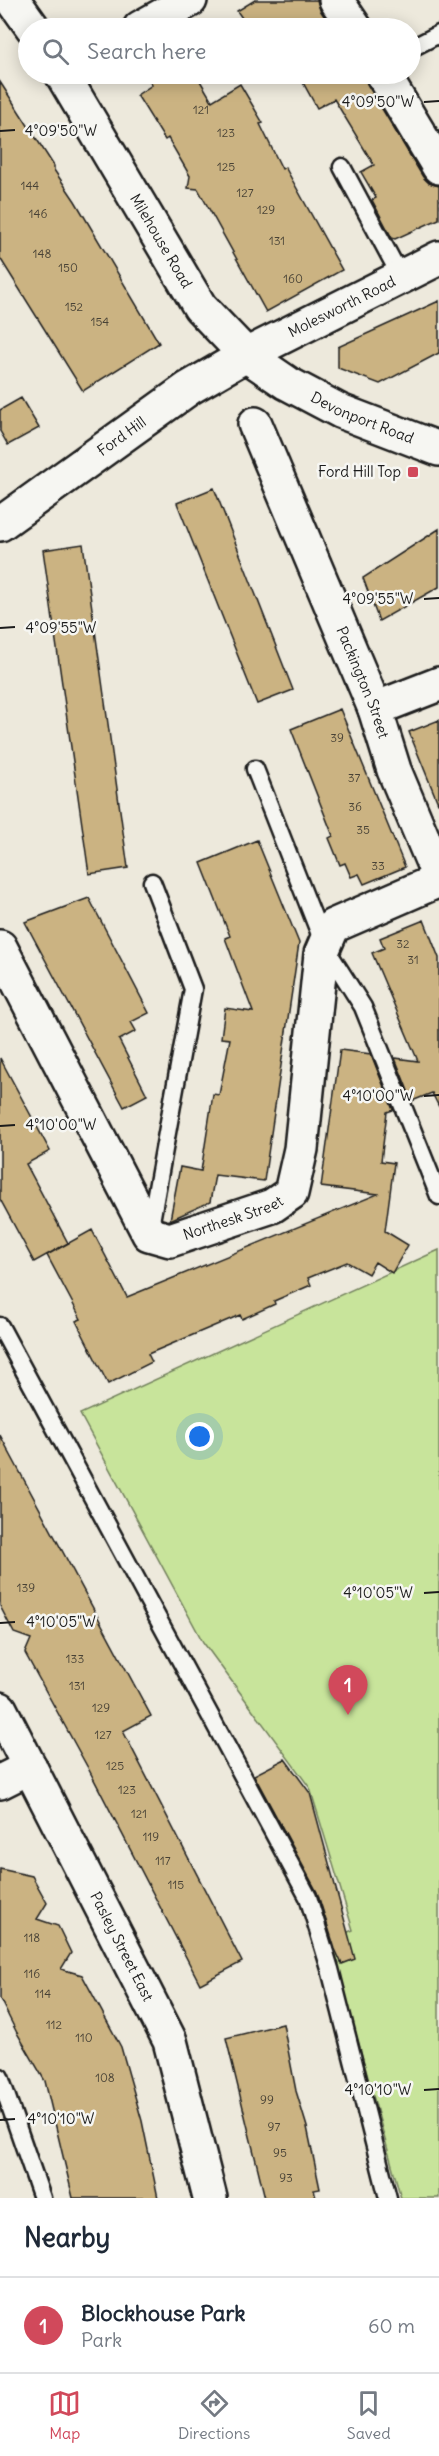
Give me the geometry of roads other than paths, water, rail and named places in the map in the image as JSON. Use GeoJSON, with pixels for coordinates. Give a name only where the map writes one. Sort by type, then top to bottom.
{"type":"FeatureCollection","features":[{"type":"Feature","properties":{"kind":"street"},"geometry":{"type":"LineString","coordinates":[[14,0],[26,18]]}},
{"type":"Feature","properties":{"kind":"street"},"geometry":{"type":"LineString","coordinates":[[158,18],[190,0]]}},
{"type":"Feature","properties":{"kind":"street"},"geometry":{"type":"LineString","coordinates":[[336,0],[348,18]]}},
{"type":"Feature","properties":{"kind":"street","name":"Milehouse Road"},"geometry":{"type":"LineString","coordinates":[[68,84],[200,307],[246,355],[287,383]]}},
{"type":"Feature","properties":{"kind":"street"},"geometry":{"type":"LineString","coordinates":[[389,84],[439,167]]}},
{"type":"Feature","properties":{"kind":"street","name":"Molesworth Road"},"geometry":{"type":"LineString","coordinates":[[246,355],[439,258]]}},
{"type":"Feature","properties":{"kind":"street","name":"Ford Hill"},"geometry":{"type":"LineString","coordinates":[[0,524],[189,388],[246,355]]}},
{"type":"Feature","properties":{"kind":"street","name":"Devonport Road"},"geometry":{"type":"LineString","coordinates":[[287,383],[340,411],[439,449]]}},
{"type":"Feature","properties":{"kind":"street","name":"Packington Street"},"geometry":{"type":"LineString","coordinates":[[255,424],[375,709],[394,770],[439,879]]}},
{"type":"Feature","properties":{"kind":"street"},"geometry":{"type":"LineString","coordinates":[[375,709],[439,684]]}},
{"type":"Feature","properties":{"kind":"street","name":"Northesk Street"},"geometry":{"type":"LineString","coordinates":[[149,1234],[170,1240],[272,1206],[291,1193],[301,1149],[321,954],[333,926],[439,879]]}},
{"type":"Feature","properties":{"kind":"street"},"geometry":{"type":"LineString","coordinates":[[0,947],[149,1234]]}},
{"type":"Feature","properties":{"kind":"street","name":"Pasley Street East"},"geometry":{"type":"LineString","coordinates":[[0,1709],[170,2041],[210,2198]]}},
{"type":"Feature","properties":{"kind":"street"},"geometry":{"type":"LineString","coordinates":[[0,1782],[30,1767]]}},
{"type":"Feature","properties":{"kind":"lane"},"geometry":{"type":"LineString","coordinates":[[421,44],[439,34]]}},
{"type":"Feature","properties":{"kind":"lane"},"geometry":{"type":"LineString","coordinates":[[342,167],[402,277]]}},
{"type":"Feature","properties":{"kind":"lane"},"geometry":{"type":"LineString","coordinates":[[255,769],[325,947],[363,1007],[439,1196]]}},
{"type":"Feature","properties":{"kind":"lane"},"geometry":{"type":"LineString","coordinates":[[149,1234],[193,989],[152,882]]}},
{"type":"Feature","properties":{"kind":"lane"},"geometry":{"type":"LineString","coordinates":[[0,1326],[308,1897],[330,1969],[388,2198]]}},
{"type":"Feature","properties":{"kind":"lane"},"geometry":{"type":"LineString","coordinates":[[0,2077],[42,2198]]}},
{"type":"Feature","properties":{"kind":"place","name":"Ford Hill Top"},"geometry":{"type":"Point","coordinates":[413,472]}},
{"type":"Feature","properties":{"kind":"place","name":"Blockhouse Park"},"geometry":{"type":"Point","coordinates":[348,1715]}}]}
